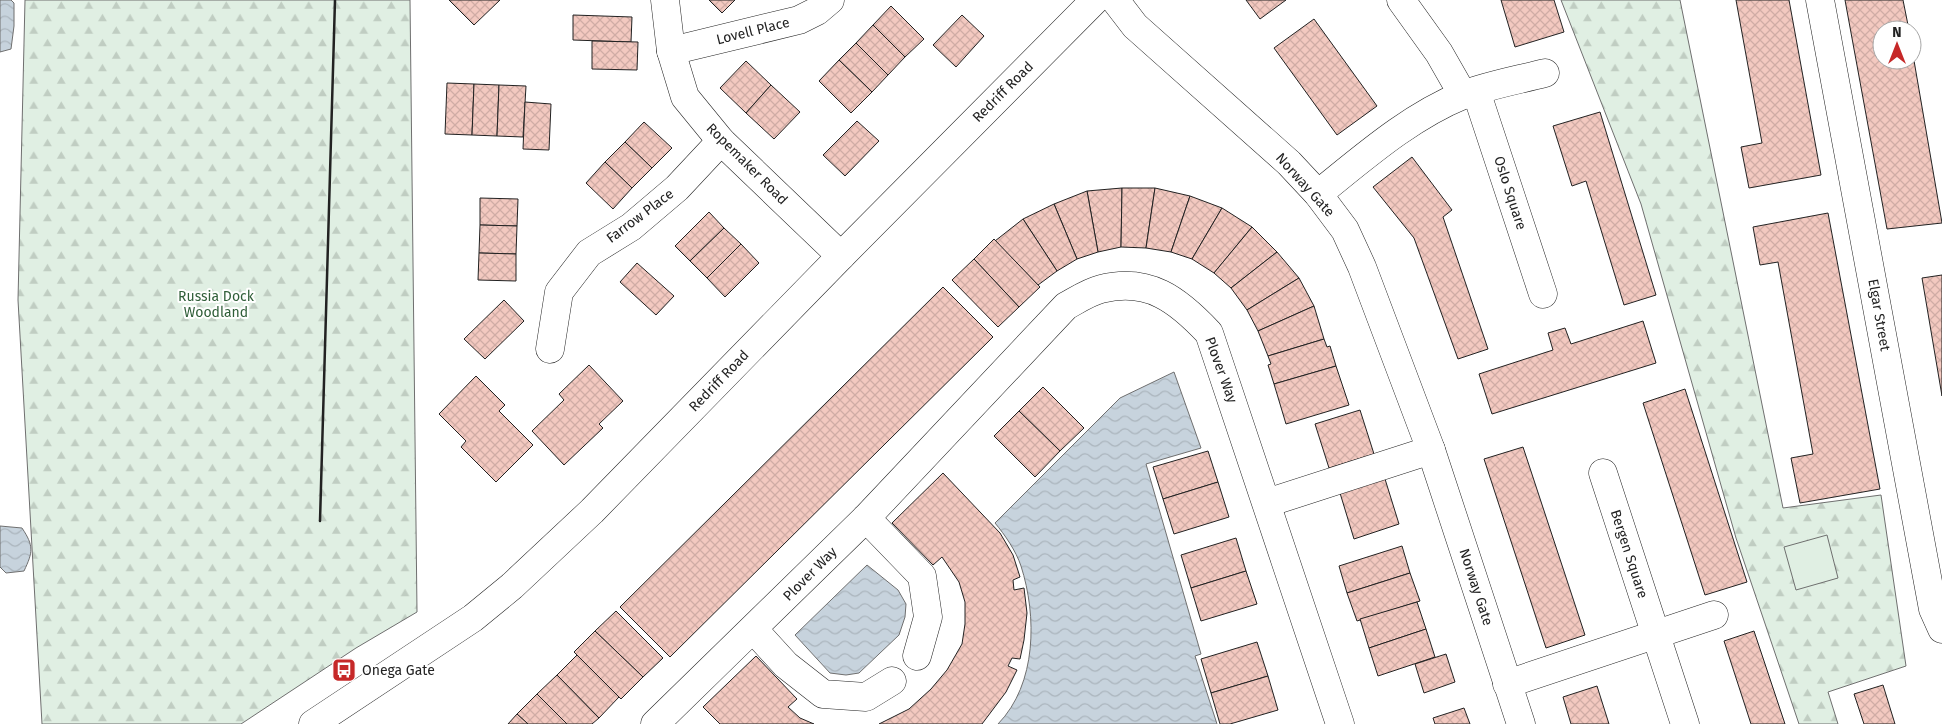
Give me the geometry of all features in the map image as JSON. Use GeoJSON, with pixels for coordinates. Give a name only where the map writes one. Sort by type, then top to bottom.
{"type":"FeatureCollection","features":[{"type":"Feature","properties":{"kind":"street","name":"Ropemaker Road"},"geometry":{"type":"LineString","coordinates":[[666,0],[671,51],[685,97],[721,142],[841,256]]}},
{"type":"Feature","properties":{"kind":"street","name":"Lovell Place"},"geometry":{"type":"LineString","coordinates":[[671,51],[799,20],[830,0]]}},
{"type":"Feature","properties":{"kind":"street","name":"Redriff Road"},"geometry":{"type":"LineString","coordinates":[[313,724],[473,618],[512,586],[592,511],[1094,0]]}},
{"type":"Feature","properties":{"kind":"street","name":"Norway Gate"},"geometry":{"type":"LineString","coordinates":[[1115,0],[1134,26],[1289,163],[1318,194],[1345,230],[1362,267],[1431,450],[1521,724]]}},
{"type":"Feature","properties":{"kind":"street","name":"Oslo Square"},"geometry":{"type":"LineString","coordinates":[[1401,0],[1470,93],[1543,294]]}},
{"type":"Feature","properties":{"kind":"street","name":"Elgar Street"},"geometry":{"type":"LineString","coordinates":[[1820,0],[1931,600],[1942,629]]}},
{"type":"Feature","properties":{"kind":"street"},"geometry":{"type":"LineString","coordinates":[[1318,194],[1367,154],[1417,120],[1470,93],[1545,73]]}},
{"type":"Feature","properties":{"kind":"street","name":"Farrow Place"},"geometry":{"type":"LineString","coordinates":[[550,349],[559,292],[589,253],[630,227],[677,188],[721,142]]}},
{"type":"Feature","properties":{"kind":"street","name":"Plover Way"},"geometry":{"type":"LineString","coordinates":[[655,724],[754,630],[866,518],[1066,306],[1100,289],[1131,284],[1160,292],[1187,310],[1209,333],[1340,724]]}},
{"type":"Feature","properties":{"kind":"street"},"geometry":{"type":"LineString","coordinates":[[1267,503],[1431,450]]}},
{"type":"Feature","properties":{"kind":"street","name":"Bergen Square"},"geometry":{"type":"LineString","coordinates":[[1603,473],[1686,724]]}},
{"type":"Feature","properties":{"kind":"street"},"geometry":{"type":"LineString","coordinates":[[866,518],[922,576],[928,617],[917,656]]}},
{"type":"Feature","properties":{"kind":"street"},"geometry":{"type":"LineString","coordinates":[[1507,684],[1714,615]]}},
{"type":"Feature","properties":{"kind":"street"},"geometry":{"type":"LineString","coordinates":[[754,630],[786,665],[823,694],[866,697],[892,681]]}},
{"type":"Feature","properties":{"kind":"green space","name":"Russia Dock Woodland"},"geometry":{"type":"Polygon","coordinates":[[[25,0],[410,0],[417,612],[356,648],[241,724],[42,724],[18,300],[25,0]]]}},
{"type":"Feature","properties":{"kind":"green space"},"geometry":{"type":"Polygon","coordinates":[[[1561,0],[1680,0],[1783,508],[1881,495],[1906,666],[1828,692],[1838,724],[1799,724],[1736,538],[1641,204],[1561,0]]]}},
{"type":"Feature","properties":{"kind":"green space"},"geometry":{"type":"Polygon","coordinates":[[[1827,535],[1838,578],[1796,590],[1784,547],[1827,535]]]}},
{"type":"Feature","properties":{"kind":"water"},"geometry":{"type":"Polygon","coordinates":[[[0,0],[11,0],[14,3],[14,26],[11,49],[0,52],[0,0]]]}},
{"type":"Feature","properties":{"kind":"water"},"geometry":{"type":"Polygon","coordinates":[[[1174,372],[1201,448],[1146,464],[1201,654],[1195,656],[1217,724],[998,724],[1011,708],[1027,670],[1031,627],[1030,606],[1021,566],[1010,543],[995,523],[1120,398],[1174,372]]]}},
{"type":"Feature","properties":{"kind":"water"},"geometry":{"type":"Polygon","coordinates":[[[0,526],[22,528],[26,534],[31,549],[24,571],[6,573],[0,567],[0,526]]]}},
{"type":"Feature","properties":{"kind":"water"},"geometry":{"type":"Polygon","coordinates":[[[867,565],[898,590],[906,604],[905,617],[899,635],[859,673],[846,675],[830,673],[795,635],[867,565]]]}},
{"type":"Feature","properties":{"kind":"building"},"geometry":{"type":"Polygon","coordinates":[[[449,0],[500,0],[474,25],[449,0]]]}},
{"type":"Feature","properties":{"kind":"building"},"geometry":{"type":"Polygon","coordinates":[[[709,0],[735,0],[722,13],[709,0]]]}},
{"type":"Feature","properties":{"kind":"building"},"geometry":{"type":"Polygon","coordinates":[[[1246,0],[1286,0],[1260,19],[1246,0]]]}},
{"type":"Feature","properties":{"kind":"building"},"geometry":{"type":"Polygon","coordinates":[[[1501,0],[1554,0],[1564,32],[1515,47],[1501,0]]]}},
{"type":"Feature","properties":{"kind":"building"},"geometry":{"type":"Polygon","coordinates":[[[1736,0],[1789,0],[1821,175],[1749,188],[1741,147],[1762,143],[1736,0]]]}},
{"type":"Feature","properties":{"kind":"building"},"geometry":{"type":"Polygon","coordinates":[[[1845,0],[1903,0],[1907,20],[1872,20],[1872,70],[1916,70],[1942,223],[1887,229],[1845,0]]]}},
{"type":"Feature","properties":{"kind":"building"},"geometry":{"type":"Polygon","coordinates":[[[891,6],[924,39],[905,57],[873,25],[891,6]]]}},
{"type":"Feature","properties":{"kind":"building"},"geometry":{"type":"Polygon","coordinates":[[[573,15],[632,17],[631,42],[573,40],[573,15]]]}},
{"type":"Feature","properties":{"kind":"building"},"geometry":{"type":"Polygon","coordinates":[[[962,15],[984,36],[956,67],[933,45],[962,15]]]}},
{"type":"Feature","properties":{"kind":"building"},"geometry":{"type":"Polygon","coordinates":[[[1314,19],[1377,106],[1337,135],[1274,48],[1314,19]]]}},
{"type":"Feature","properties":{"kind":"building"},"geometry":{"type":"Polygon","coordinates":[[[873,25],[905,57],[888,75],[856,43],[873,25]]]}},
{"type":"Feature","properties":{"kind":"building"},"geometry":{"type":"Polygon","coordinates":[[[592,41],[638,42],[637,70],[592,69],[592,41]]]}},
{"type":"Feature","properties":{"kind":"building"},"geometry":{"type":"Polygon","coordinates":[[[856,43],[888,75],[872,92],[839,60],[856,43]]]}},
{"type":"Feature","properties":{"kind":"building"},"geometry":{"type":"Polygon","coordinates":[[[839,60],[872,92],[851,113],[819,81],[839,60]]]}},
{"type":"Feature","properties":{"kind":"building"},"geometry":{"type":"Polygon","coordinates":[[[746,61],[771,85],[746,113],[720,88],[746,61]]]}},
{"type":"Feature","properties":{"kind":"building"},"geometry":{"type":"Polygon","coordinates":[[[447,83],[474,84],[472,135],[445,134],[447,83]]]}},
{"type":"Feature","properties":{"kind":"building"},"geometry":{"type":"Polygon","coordinates":[[[474,84],[499,85],[497,136],[472,135],[474,84]]]}},
{"type":"Feature","properties":{"kind":"building"},"geometry":{"type":"Polygon","coordinates":[[[499,85],[526,86],[523,137],[497,136],[499,85]]]}},
{"type":"Feature","properties":{"kind":"building"},"geometry":{"type":"Polygon","coordinates":[[[771,85],[800,112],[774,139],[746,113],[771,85]]]}},
{"type":"Feature","properties":{"kind":"building"},"geometry":{"type":"Polygon","coordinates":[[[525,102],[551,104],[549,150],[523,149],[525,102]]]}},
{"type":"Feature","properties":{"kind":"building"},"geometry":{"type":"Polygon","coordinates":[[[1600,112],[1656,295],[1624,305],[1586,181],[1572,186],[1553,126],[1600,112]]]}},
{"type":"Feature","properties":{"kind":"building"},"geometry":{"type":"Polygon","coordinates":[[[857,121],[879,141],[845,176],[823,155],[857,121]]]}},
{"type":"Feature","properties":{"kind":"building"},"geometry":{"type":"Polygon","coordinates":[[[644,122],[672,148],[652,168],[625,142],[644,122]]]}},
{"type":"Feature","properties":{"kind":"building"},"geometry":{"type":"Polygon","coordinates":[[[625,142],[652,168],[632,188],[605,162],[625,142]]]}},
{"type":"Feature","properties":{"kind":"building"},"geometry":{"type":"Polygon","coordinates":[[[1412,157],[1452,210],[1443,217],[1488,349],[1458,359],[1414,238],[1373,187],[1412,157]]]}},
{"type":"Feature","properties":{"kind":"building"},"geometry":{"type":"Polygon","coordinates":[[[605,162],[632,188],[613,209],[586,183],[605,162]]]}},
{"type":"Feature","properties":{"kind":"building"},"geometry":{"type":"Polygon","coordinates":[[[1122,188],[1121,247],[1098,252],[1087,191],[1122,188]]]}},
{"type":"Feature","properties":{"kind":"building"},"geometry":{"type":"Polygon","coordinates":[[[1122,188],[1155,188],[1146,248],[1121,247],[1122,188]]]}},
{"type":"Feature","properties":{"kind":"building"},"geometry":{"type":"Polygon","coordinates":[[[1155,188],[1190,196],[1171,252],[1146,248],[1155,188]]]}},
{"type":"Feature","properties":{"kind":"building"},"geometry":{"type":"Polygon","coordinates":[[[1087,191],[1098,252],[1077,259],[1054,204],[1087,191]]]}},
{"type":"Feature","properties":{"kind":"building"},"geometry":{"type":"Polygon","coordinates":[[[1190,196],[1222,208],[1192,259],[1171,252],[1190,196]]]}},
{"type":"Feature","properties":{"kind":"building"},"geometry":{"type":"Polygon","coordinates":[[[480,198],[518,199],[517,226],[480,225],[480,198]]]}},
{"type":"Feature","properties":{"kind":"building"},"geometry":{"type":"Polygon","coordinates":[[[1054,204],[1077,259],[1057,271],[1023,219],[1054,204]]]}},
{"type":"Feature","properties":{"kind":"building"},"geometry":{"type":"Polygon","coordinates":[[[1222,208],[1252,227],[1214,273],[1192,259],[1222,208]]]}},
{"type":"Feature","properties":{"kind":"building"},"geometry":{"type":"Polygon","coordinates":[[[709,212],[724,228],[690,261],[675,246],[709,212]]]}},
{"type":"Feature","properties":{"kind":"building"},"geometry":{"type":"Polygon","coordinates":[[[1828,213],[1880,489],[1800,503],[1791,458],[1813,454],[1778,262],[1760,265],[1753,227],[1828,213]]]}},
{"type":"Feature","properties":{"kind":"building"},"geometry":{"type":"Polygon","coordinates":[[[1023,219],[1057,271],[1038,285],[995,241],[1023,219]]]}},
{"type":"Feature","properties":{"kind":"building"},"geometry":{"type":"Polygon","coordinates":[[[480,225],[517,226],[516,254],[479,253],[480,225]]]}},
{"type":"Feature","properties":{"kind":"building"},"geometry":{"type":"Polygon","coordinates":[[[1252,227],[1277,252],[1231,288],[1214,273],[1252,227]]]}},
{"type":"Feature","properties":{"kind":"building"},"geometry":{"type":"Polygon","coordinates":[[[724,228],[741,244],[707,278],[690,261],[724,228]]]}},
{"type":"Feature","properties":{"kind":"building"},"geometry":{"type":"Polygon","coordinates":[[[994,239],[1040,287],[1019,307],[974,259],[994,239]]]}},
{"type":"Feature","properties":{"kind":"building"},"geometry":{"type":"Polygon","coordinates":[[[741,244],[759,263],[725,297],[707,278],[741,244]]]}},
{"type":"Feature","properties":{"kind":"building"},"geometry":{"type":"Polygon","coordinates":[[[1277,252],[1299,278],[1247,310],[1231,288],[1277,252]]]}},
{"type":"Feature","properties":{"kind":"building"},"geometry":{"type":"Polygon","coordinates":[[[479,253],[516,254],[516,281],[478,280],[479,253]]]}},
{"type":"Feature","properties":{"kind":"building"},"geometry":{"type":"Polygon","coordinates":[[[974,259],[1019,307],[998,327],[952,280],[974,259]]]}},
{"type":"Feature","properties":{"kind":"building"},"geometry":{"type":"Polygon","coordinates":[[[637,263],[674,296],[656,315],[620,282],[637,263]]]}},
{"type":"Feature","properties":{"kind":"building"},"geometry":{"type":"Polygon","coordinates":[[[1942,275],[1942,396],[1922,278],[1942,275]]]}},
{"type":"Feature","properties":{"kind":"building"},"geometry":{"type":"Polygon","coordinates":[[[1299,278],[1314,306],[1258,331],[1247,310],[1299,278]]]}},
{"type":"Feature","properties":{"kind":"building"},"geometry":{"type":"Polygon","coordinates":[[[943,287],[993,337],[670,657],[620,607],[943,287]]]}},
{"type":"Feature","properties":{"kind":"building"},"geometry":{"type":"Polygon","coordinates":[[[504,300],[524,321],[485,359],[464,339],[504,300]]]}},
{"type":"Feature","properties":{"kind":"building"},"geometry":{"type":"Polygon","coordinates":[[[1314,306],[1324,339],[1268,356],[1258,331],[1314,306]]]}},
{"type":"Feature","properties":{"kind":"building"},"geometry":{"type":"Polygon","coordinates":[[[1643,321],[1656,363],[1492,414],[1479,374],[1553,350],[1548,333],[1565,328],[1571,344],[1643,321]]]}},
{"type":"Feature","properties":{"kind":"building"},"geometry":{"type":"Polygon","coordinates":[[[1324,339],[1327,347],[1330,346],[1336,366],[1274,384],[1268,365],[1271,364],[1268,356],[1324,339]]]}},
{"type":"Feature","properties":{"kind":"building"},"geometry":{"type":"Polygon","coordinates":[[[589,365],[623,401],[599,424],[603,428],[564,465],[532,431],[564,400],[559,394],[589,365]]]}},
{"type":"Feature","properties":{"kind":"building"},"geometry":{"type":"Polygon","coordinates":[[[1336,366],[1349,405],[1286,424],[1274,384],[1336,366]]]}},
{"type":"Feature","properties":{"kind":"building"},"geometry":{"type":"Polygon","coordinates":[[[476,376],[505,405],[499,411],[533,445],[496,482],[461,447],[466,441],[439,414],[476,376]]]}},
{"type":"Feature","properties":{"kind":"building"},"geometry":{"type":"Polygon","coordinates":[[[1043,387],[1084,428],[1060,451],[1019,411],[1043,387]]]}},
{"type":"Feature","properties":{"kind":"building"},"geometry":{"type":"Polygon","coordinates":[[[1685,389],[1747,582],[1705,595],[1643,403],[1685,389]]]}},
{"type":"Feature","properties":{"kind":"building"},"geometry":{"type":"Polygon","coordinates":[[[1360,410],[1374,454],[1329,468],[1315,424],[1360,410]]]}},
{"type":"Feature","properties":{"kind":"building"},"geometry":{"type":"Polygon","coordinates":[[[1019,411],[1060,451],[1035,477],[994,436],[1019,411]]]}},
{"type":"Feature","properties":{"kind":"building"},"geometry":{"type":"Polygon","coordinates":[[[1523,447],[1585,635],[1546,648],[1484,459],[1523,447]]]}},
{"type":"Feature","properties":{"kind":"building"},"geometry":{"type":"Polygon","coordinates":[[[1208,451],[1218,482],[1163,499],[1153,467],[1208,451]]]}},
{"type":"Feature","properties":{"kind":"building"},"geometry":{"type":"Polygon","coordinates":[[[943,473],[1000,533],[1013,555],[1020,577],[1013,580],[1014,590],[1024,588],[1027,613],[1020,659],[1012,658],[1008,666],[1017,670],[1006,692],[982,724],[879,724],[909,709],[931,689],[947,670],[962,644],[965,624],[965,602],[959,582],[942,557],[933,565],[892,523],[943,473]]]}},
{"type":"Feature","properties":{"kind":"building"},"geometry":{"type":"Polygon","coordinates":[[[1385,479],[1399,524],[1354,539],[1340,493],[1385,479]]]}},
{"type":"Feature","properties":{"kind":"building"},"geometry":{"type":"Polygon","coordinates":[[[1218,482],[1229,517],[1174,534],[1163,499],[1218,482]]]}},
{"type":"Feature","properties":{"kind":"building"},"geometry":{"type":"Polygon","coordinates":[[[1236,538],[1246,571],[1191,588],[1181,555],[1236,538]]]}},
{"type":"Feature","properties":{"kind":"building"},"geometry":{"type":"Polygon","coordinates":[[[1402,546],[1410,573],[1347,593],[1339,566],[1402,546]]]}},
{"type":"Feature","properties":{"kind":"building"},"geometry":{"type":"Polygon","coordinates":[[[1246,571],[1257,604],[1201,621],[1191,588],[1246,571]]]}},
{"type":"Feature","properties":{"kind":"building"},"geometry":{"type":"Polygon","coordinates":[[[1410,573],[1420,601],[1357,621],[1347,593],[1410,573]]]}},
{"type":"Feature","properties":{"kind":"building"},"geometry":{"type":"Polygon","coordinates":[[[1417,602],[1426,629],[1369,648],[1360,619],[1417,602]]]}},
{"type":"Feature","properties":{"kind":"building"},"geometry":{"type":"Polygon","coordinates":[[[616,611],[663,658],[643,677],[595,631],[616,611]]]}},
{"type":"Feature","properties":{"kind":"building"},"geometry":{"type":"Polygon","coordinates":[[[1426,629],[1435,657],[1378,676],[1369,648],[1426,629]]]}},
{"type":"Feature","properties":{"kind":"building"},"geometry":{"type":"Polygon","coordinates":[[[595,631],[643,677],[621,699],[574,652],[595,631]]]}},
{"type":"Feature","properties":{"kind":"building"},"geometry":{"type":"Polygon","coordinates":[[[1754,631],[1785,724],[1751,724],[1724,641],[1754,631]]]}},
{"type":"Feature","properties":{"kind":"building"},"geometry":{"type":"Polygon","coordinates":[[[1257,642],[1268,676],[1211,693],[1201,659],[1257,642]]]}},
{"type":"Feature","properties":{"kind":"building"},"geometry":{"type":"Polygon","coordinates":[[[1446,654],[1455,682],[1424,693],[1415,664],[1446,654]]]}},
{"type":"Feature","properties":{"kind":"building"},"geometry":{"type":"Polygon","coordinates":[[[577,655],[619,697],[599,718],[557,675],[577,655]]]}},
{"type":"Feature","properties":{"kind":"building"},"geometry":{"type":"Polygon","coordinates":[[[756,656],[797,699],[788,707],[800,718],[814,724],[720,724],[703,707],[756,656]]]}},
{"type":"Feature","properties":{"kind":"building"},"geometry":{"type":"Polygon","coordinates":[[[557,675],[599,718],[592,724],[567,724],[537,694],[557,675]]]}},
{"type":"Feature","properties":{"kind":"building"},"geometry":{"type":"Polygon","coordinates":[[[1268,676],[1278,710],[1230,724],[1220,724],[1211,693],[1268,676]]]}},
{"type":"Feature","properties":{"kind":"building"},"geometry":{"type":"Polygon","coordinates":[[[1883,685],[1895,724],[1864,724],[1854,694],[1883,685]]]}},
{"type":"Feature","properties":{"kind":"building"},"geometry":{"type":"Polygon","coordinates":[[[1597,686],[1609,724],[1571,724],[1563,697],[1597,686]]]}},
{"type":"Feature","properties":{"kind":"building"},"geometry":{"type":"Polygon","coordinates":[[[537,694],[567,724],[528,724],[517,714],[537,694]]]}},
{"type":"Feature","properties":{"kind":"building"},"geometry":{"type":"Polygon","coordinates":[[[1464,708],[1470,724],[1435,724],[1433,718],[1464,708]]]}},
{"type":"Feature","properties":{"kind":"building"},"geometry":{"type":"Polygon","coordinates":[[[517,714],[528,724],[508,724],[517,714]]]}},
{"type":"Feature","properties":{"kind":"wall"},"geometry":{"type":"LineString","coordinates":[[320,521],[335,0]]}},
{"type":"Feature","properties":{"kind":"place","name":"Onega Gate"},"geometry":{"type":"Point","coordinates":[344,670]}}]}
